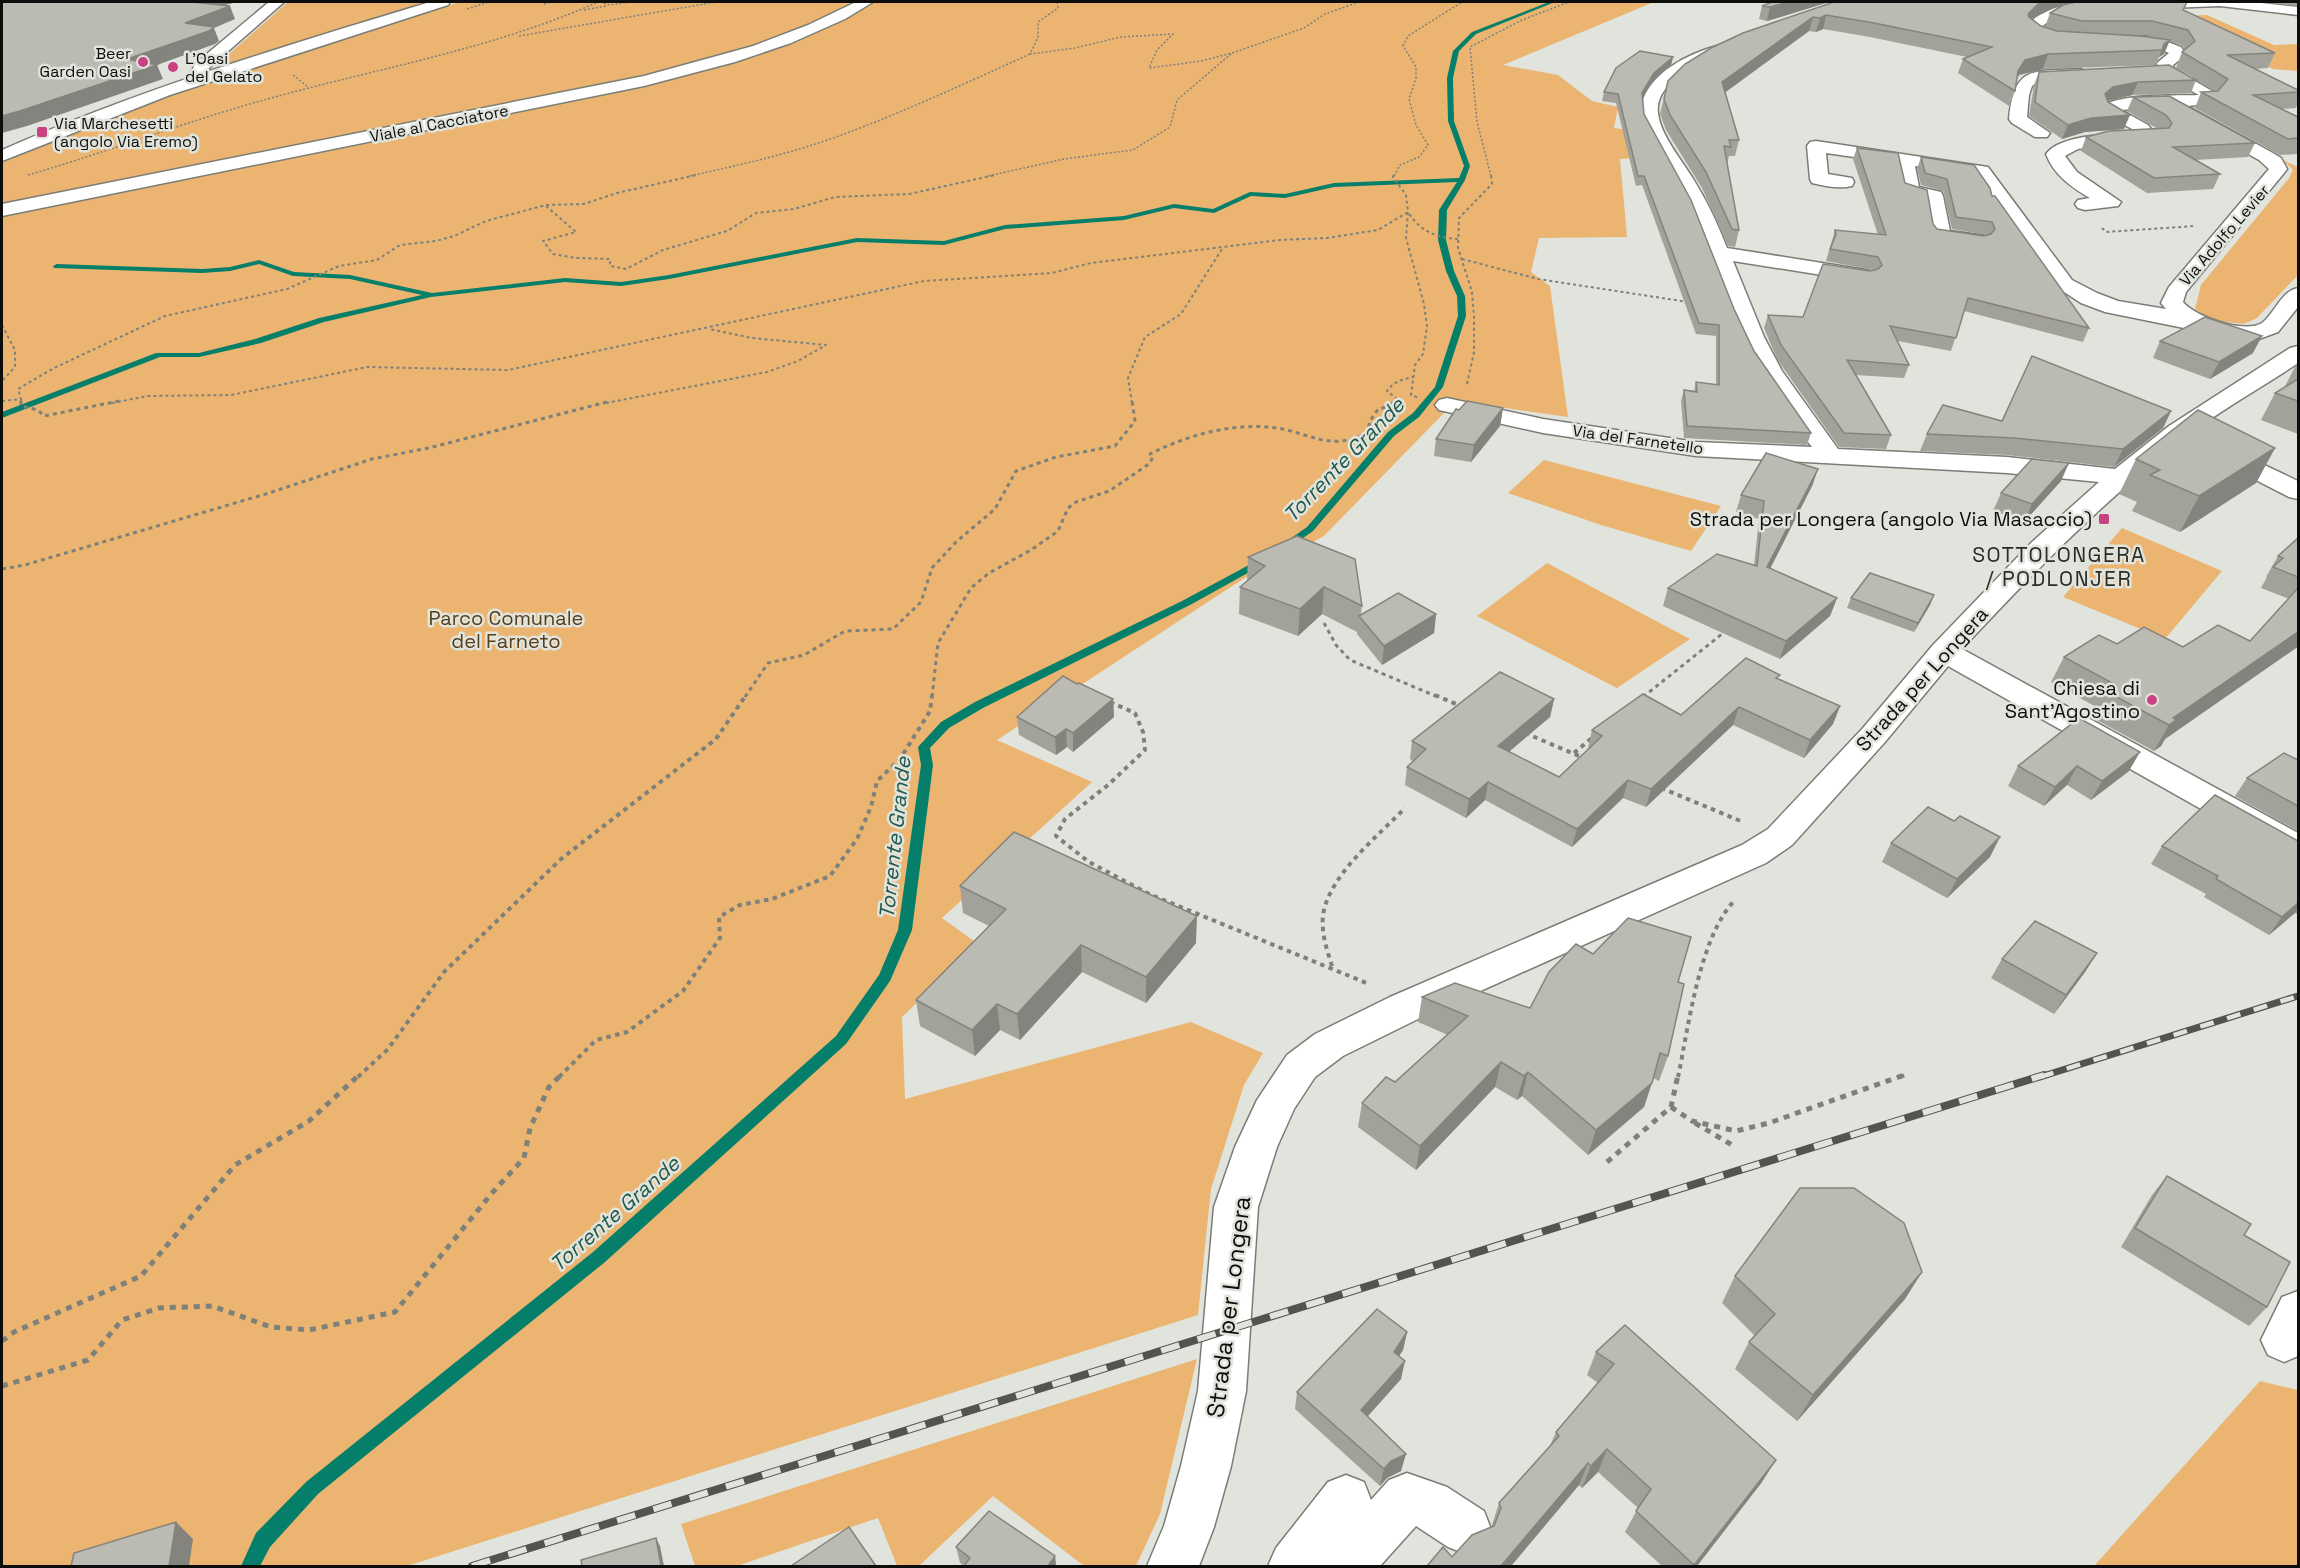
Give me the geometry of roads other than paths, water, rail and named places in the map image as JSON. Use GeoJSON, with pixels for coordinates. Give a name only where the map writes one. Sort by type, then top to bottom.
{"type":"FeatureCollection","features":[{"type":"Feature","properties":{"kind":"street"},"geometry":{"type":"LineString","coordinates":[[201,79],[198,74],[202,66],[277,2]]}},
{"type":"Feature","properties":{"kind":"street"},"geometry":{"type":"LineString","coordinates":[[2,156],[84,122],[201,79],[442,2]]}},
{"type":"Feature","properties":{"kind":"street","name":"Viale al Cacciatore"},"geometry":{"type":"LineString","coordinates":[[2,210],[644,81],[753,50],[823,24],[866,2]]}},
{"type":"Feature","properties":{"kind":"street"},"geometry":{"type":"LineString","coordinates":[[2126,6],[2220,3],[2298,11]]}},
{"type":"Feature","properties":{"kind":"street"},"geometry":{"type":"LineString","coordinates":[[2084,41],[2047,38],[2032,29],[2044,18],[2061,11],[2104,7]]}},
{"type":"Feature","properties":{"kind":"street"},"geometry":{"type":"LineString","coordinates":[[1740,40],[1691,60],[1677,71],[1659,88],[1651,102],[1649,113],[1656,130],[1691,190],[1764,360],[1786,396],[1831,456]]}},
{"type":"Feature","properties":{"kind":"street"},"geometry":{"type":"LineString","coordinates":[[2104,41],[2139,40],[2168,45],[2176,50],[2178,55],[2165,63],[2167,71]]}},
{"type":"Feature","properties":{"kind":"street"},"geometry":{"type":"LineString","coordinates":[[2085,204],[2111,202],[2066,173],[2057,163],[2055,154],[2067,146],[2091,140],[2152,135],[2111,111],[2110,108],[2121,104],[2205,100],[2211,95],[2167,71],[2146,72]]}},
{"type":"Feature","properties":{"kind":"street"},"geometry":{"type":"LineString","coordinates":[[2041,133],[2018,119],[2026,80],[2043,76],[2094,74]]}},
{"type":"Feature","properties":{"kind":"street","name":"Via Adolfo Levier"},"geometry":{"type":"LineString","coordinates":[[2167,102],[2275,162],[2278,169],[2176,291],[2172,303],[2181,314],[2196,322]]}},
{"type":"Feature","properties":{"kind":"street"},"geometry":{"type":"LineString","coordinates":[[1845,182],[1819,179],[1816,146],[1982,171],[2065,284],[2113,307],[2243,333],[2259,332],[2270,327],[2298,294]]}},
{"type":"Feature","properties":{"kind":"street"},"geometry":{"type":"LineString","coordinates":[[1904,159],[1910,191],[1954,199]]}},
{"type":"Feature","properties":{"kind":"street"},"geometry":{"type":"LineString","coordinates":[[1934,196],[1941,236],[1978,240]]}},
{"type":"Feature","properties":{"kind":"street"},"geometry":{"type":"LineString","coordinates":[[1720,253],[1866,276]]}},
{"type":"Feature","properties":{"kind":"street","name":"Strada per Longera"},"geometry":{"type":"LineString","coordinates":[[1173,1566],[1189,1527],[1206,1466],[1220,1402],[1233,1271],[1236,1207],[1256,1147],[1277,1100],[1301,1066],[1329,1045],[1404,1008],[1767,845],[1874,735],[1944,651],[2042,548],[2120,477],[2178,431],[2298,353]]}},
{"type":"Feature","properties":{"kind":"street","name":"Via del Farnetello"},"geometry":{"type":"LineString","coordinates":[[1447,405],[1543,426],[1696,449],[2007,465],[2120,477]]}},
{"type":"Feature","properties":{"kind":"street"},"geometry":{"type":"LineString","coordinates":[[2178,431],[2298,491]]}},
{"type":"Feature","properties":{"kind":"street"},"geometry":{"type":"LineString","coordinates":[[1944,651],[2298,848]]}},
{"type":"Feature","properties":{"kind":"street"},"geometry":{"type":"LineString","coordinates":[[1346,1566],[1407,1498],[1429,1505],[1466,1529]]}},
{"type":"Feature","properties":{"kind":"street"},"geometry":{"type":"LineString","coordinates":[[1294,1566],[1346,1500]]}},
{"type":"Feature","properties":{"kind":"waterway","name":"Torrente Grande"},"geometry":{"type":"LineString","coordinates":[[1462,180],[1467,166],[1451,121],[1450,78],[1456,51],[1474,33],[1552,2]]}},
{"type":"Feature","properties":{"kind":"waterway"},"geometry":{"type":"LineString","coordinates":[[57,266],[202,271],[230,269],[259,262],[293,274],[350,277],[432,295],[565,280],[621,284],[669,277],[857,240],[944,243],[1005,227],[1124,218],[1174,206],[1214,211],[1250,194],[1285,196],[1334,185],[1462,180]]}},
{"type":"Feature","properties":{"kind":"waterway","name":"Torrente Grande"},"geometry":{"type":"LineString","coordinates":[[1285,546],[1310,529],[1391,434],[1416,415],[1439,387],[1462,316],[1461,296],[1450,271],[1442,240],[1443,210],[1462,180]]}},
{"type":"Feature","properties":{"kind":"waterway"},"geometry":{"type":"LineString","coordinates":[[2,415],[159,355],[199,355],[258,341],[322,320],[428,296]]}},
{"type":"Feature","properties":{"kind":"waterway","name":"Torrente Grande"},"geometry":{"type":"LineString","coordinates":[[250,1566],[263,1540],[312,1488],[599,1257],[841,1040],[885,977],[905,930],[927,765],[924,747],[945,725],[979,705],[1186,603],[1260,562]]}},
{"type":"Feature","properties":{"kind":"railway"},"geometry":{"type":"LineString","coordinates":[[2040,1077],[2298,996]]}},
{"type":"Feature","properties":{"kind":"railway"},"geometry":{"type":"LineString","coordinates":[[472,1566],[2044,1075]]}},
{"type":"Feature","properties":{"kind":"place","name":"Beer Garden Oasi"},"geometry":{"type":"Point","coordinates":[143,62]}},
{"type":"Feature","properties":{"kind":"place","name":"L'Oasi del Gelato"},"geometry":{"type":"Point","coordinates":[173,67]}},
{"type":"Feature","properties":{"kind":"place","name":"Via Marchesetti (angolo Via Eremo)"},"geometry":{"type":"Point","coordinates":[42,132]}},
{"type":"Feature","properties":{"kind":"place","name":"Strada per Longera (angolo Via Masaccio)"},"geometry":{"type":"Point","coordinates":[2104,519]}},
{"type":"Feature","properties":{"kind":"place","name":"Chiesa di Sant'Agostino"},"geometry":{"type":"Point","coordinates":[2152,700]}},
{"type":"Feature","properties":{"kind":"district","name":"SOTTOLONGERA / PODLONJER"},"geometry":{"type":"Point","coordinates":[2059,567]}},
{"type":"Feature","properties":{"kind":"park label","name":"Parco Comunale del Farneto"},"geometry":{"type":"Point","coordinates":[506,630]}}]}
